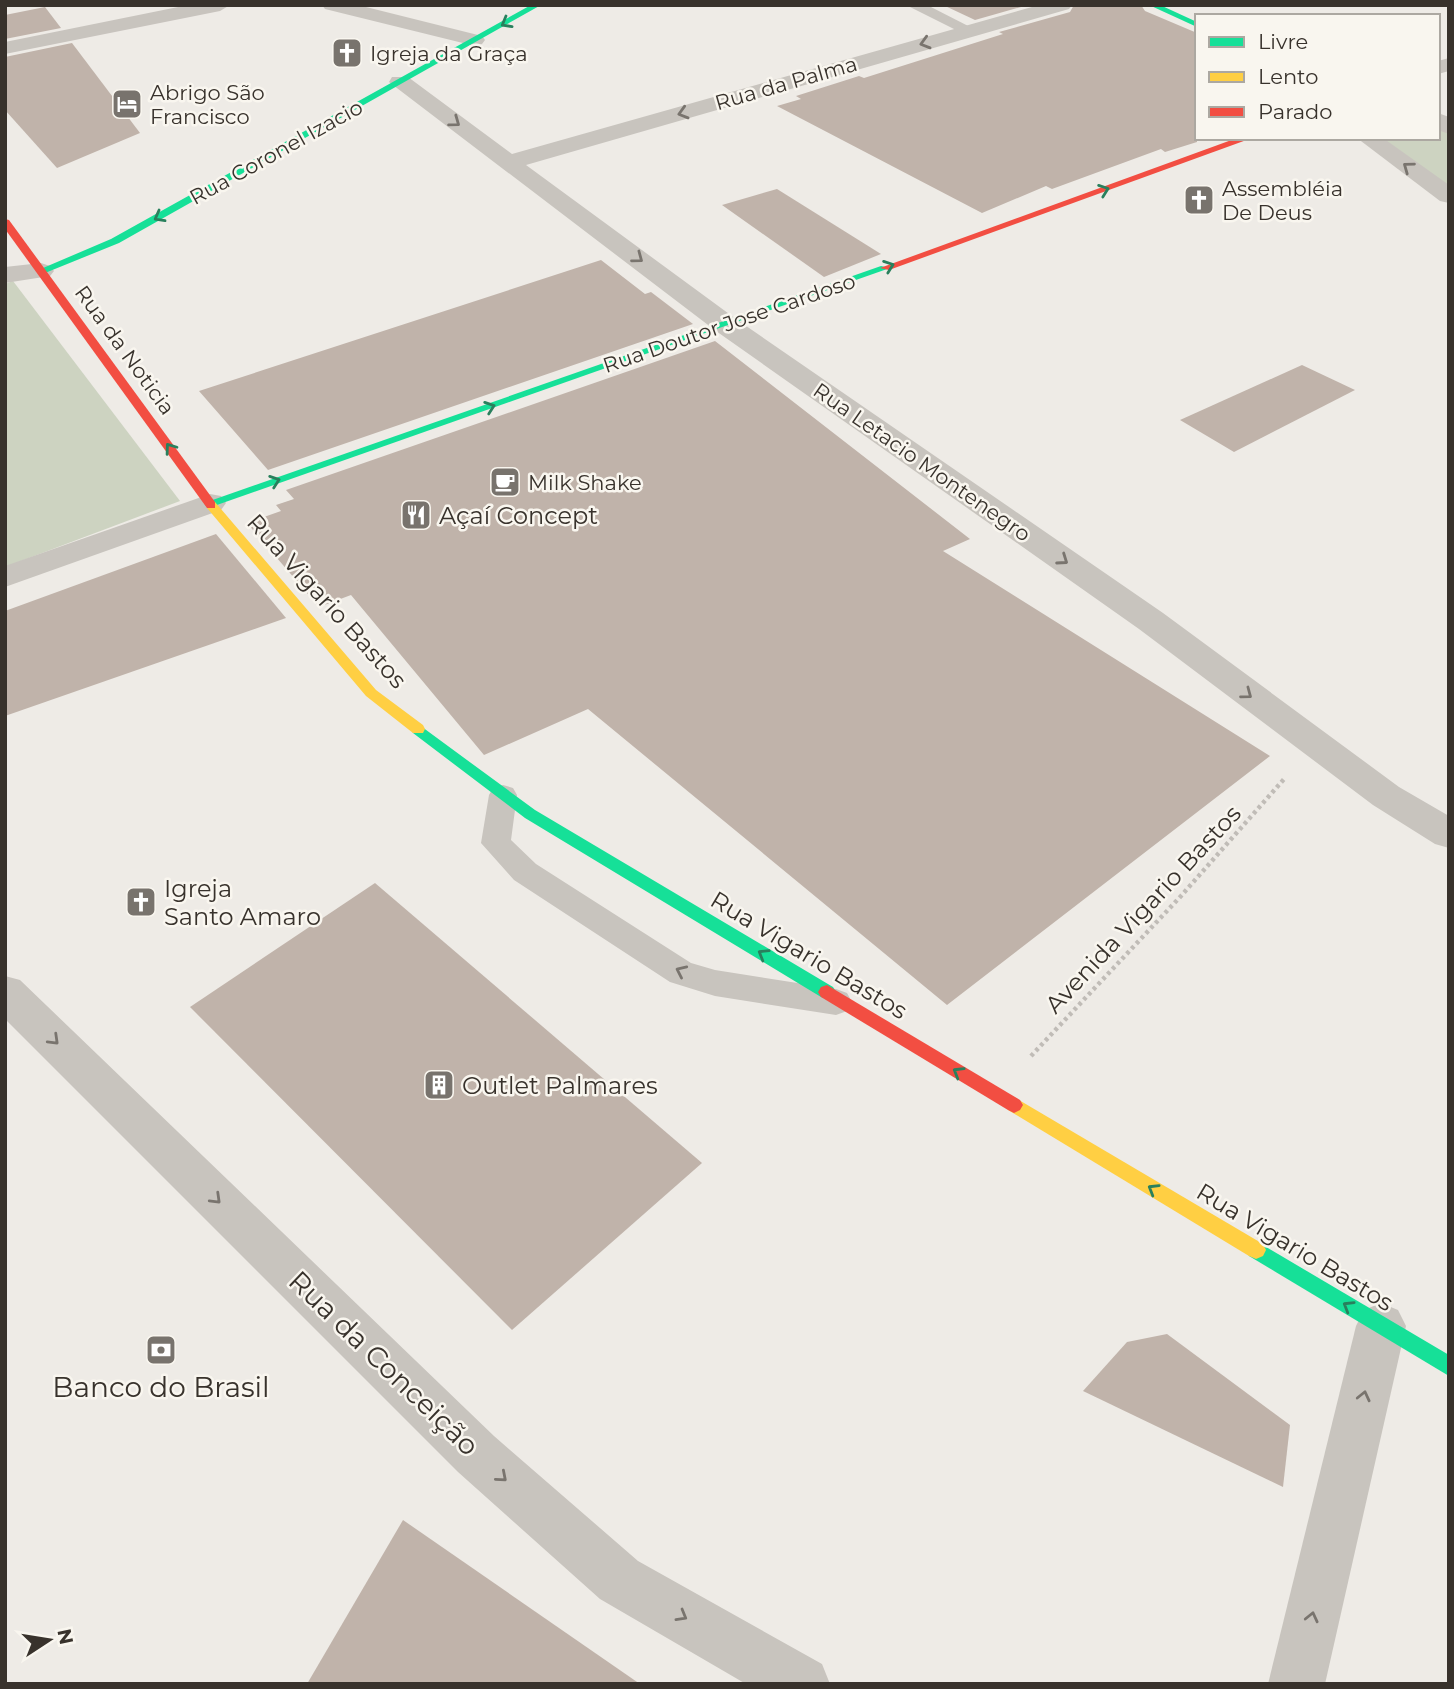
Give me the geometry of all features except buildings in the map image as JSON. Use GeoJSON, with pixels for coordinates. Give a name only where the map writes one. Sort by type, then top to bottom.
{"type":"FeatureCollection","features":[{"type":"Feature","properties":{"kind":"street"},"geometry":{"type":"LineString","coordinates":[[5,48],[220,5]]}},
{"type":"Feature","properties":{"kind":"street"},"geometry":{"type":"LineString","coordinates":[[332,5],[475,40]]}},
{"type":"Feature","properties":{"kind":"street","name":"Rua Coronel Izacio"},"geometry":{"type":"LineString","coordinates":[[5,275],[41,271],[115,242],[537,5]]}},
{"type":"Feature","properties":{"kind":"street","name":"Rua da Palma"},"geometry":{"type":"LineString","coordinates":[[511,162],[1062,5]]}},
{"type":"Feature","properties":{"kind":"street"},"geometry":{"type":"LineString","coordinates":[[1153,5],[1195,24]]}},
{"type":"Feature","properties":{"kind":"street","name":"Rua Letacio Montenegro"},"geometry":{"type":"LineString","coordinates":[[400,82],[511,162],[726,325],[1151,621],[1386,796],[1449,834]]}},
{"type":"Feature","properties":{"kind":"street","name":"Rua Doutor Jose Cardoso"},"geometry":{"type":"LineString","coordinates":[[210,503],[726,325],[1241,140]]}},
{"type":"Feature","properties":{"kind":"street"},"geometry":{"type":"LineString","coordinates":[[1371,140],[1449,196]]}},
{"type":"Feature","properties":{"kind":"street","name":"Rua da Noticia"},"geometry":{"type":"LineString","coordinates":[[5,222],[210,503]]}},
{"type":"Feature","properties":{"kind":"street"},"geometry":{"type":"LineString","coordinates":[[5,577],[210,503]]}},
{"type":"Feature","properties":{"kind":"street","name":"Rua Vigario Bastos"},"geometry":{"type":"LineString","coordinates":[[210,503],[372,693],[530,814],[1449,1366]]}},
{"type":"Feature","properties":{"kind":"street","name":"Rua da Conceição"},"geometry":{"type":"LineString","coordinates":[[5,992],[476,1454],[619,1580],[802,1684]]}},
{"type":"Feature","properties":{"kind":"street"},"geometry":{"type":"LineString","coordinates":[[1296,1684],[1381,1326]]}},
{"type":"Feature","properties":{"kind":"lane"},"geometry":{"type":"LineString","coordinates":[[914,5],[970,31]]}},
{"type":"Feature","properties":{"kind":"lane"},"geometry":{"type":"LineString","coordinates":[[503,794],[496,843],[525,872],[681,974],[715,983],[843,1003]]}},
{"type":"Feature","properties":{"kind":"path","name":"Avenida Vigario Bastos"},"geometry":{"type":"LineString","coordinates":[[995,1095],[1181,896],[1314,745]]}},
{"type":"Feature","properties":{"kind":"green space"},"geometry":{"type":"Polygon","coordinates":[[[1440,128],[1449,134],[1449,186],[1385,140],[1440,140],[1440,128]]]}},
{"type":"Feature","properties":{"kind":"green space"},"geometry":{"type":"Polygon","coordinates":[[[13,281],[180,501],[5,567],[5,284],[13,281]]]}},
{"type":"Feature","properties":{"kind":"traffic: fast"},"geometry":{"type":"LineString","coordinates":[[41,271],[115,241],[537,5]]}},
{"type":"Feature","properties":{"kind":"traffic: fast"},"geometry":{"type":"LineString","coordinates":[[1153,5],[1195,24]]}},
{"type":"Feature","properties":{"kind":"traffic: fast"},"geometry":{"type":"LineString","coordinates":[[210,503],[885,268]]}},
{"type":"Feature","properties":{"kind":"traffic: fast"},"geometry":{"type":"LineString","coordinates":[[418,729],[530,814],[827,992]]}},
{"type":"Feature","properties":{"kind":"traffic: fast"},"geometry":{"type":"LineString","coordinates":[[1256,1250],[1449,1366]]}},
{"type":"Feature","properties":{"kind":"traffic: slow"},"geometry":{"type":"LineString","coordinates":[[211,505],[371,693],[418,729]]}},
{"type":"Feature","properties":{"kind":"traffic: slow"},"geometry":{"type":"LineString","coordinates":[[1014,1105],[1256,1250]]}},
{"type":"Feature","properties":{"kind":"traffic: jam"},"geometry":{"type":"LineString","coordinates":[[885,268],[1241,140]]}},
{"type":"Feature","properties":{"kind":"traffic: jam"},"geometry":{"type":"LineString","coordinates":[[5,222],[211,505]]}},
{"type":"Feature","properties":{"kind":"traffic: jam"},"geometry":{"type":"LineString","coordinates":[[827,992],[1014,1105]]}},
{"type":"Feature","properties":{"kind":"place","name":"Igreja da Graça"},"geometry":{"type":"Point","coordinates":[347,53]}},
{"type":"Feature","properties":{"kind":"place","name":"Abrigo São Francisco"},"geometry":{"type":"Point","coordinates":[127,104]}},
{"type":"Feature","properties":{"kind":"place","name":"Assembléia De Deus"},"geometry":{"type":"Point","coordinates":[1199,200]}},
{"type":"Feature","properties":{"kind":"place","name":"Milk Shake"},"geometry":{"type":"Point","coordinates":[505,482]}},
{"type":"Feature","properties":{"kind":"place","name":"Açaí Concept"},"geometry":{"type":"Point","coordinates":[416,515]}},
{"type":"Feature","properties":{"kind":"place","name":"Igreja Santo Amaro"},"geometry":{"type":"Point","coordinates":[141,902]}},
{"type":"Feature","properties":{"kind":"place","name":"Outlet Palmares"},"geometry":{"type":"Point","coordinates":[439,1085]}},
{"type":"Feature","properties":{"kind":"place","name":"Banco do Brasil"},"geometry":{"type":"Point","coordinates":[161,1350]}}]}
